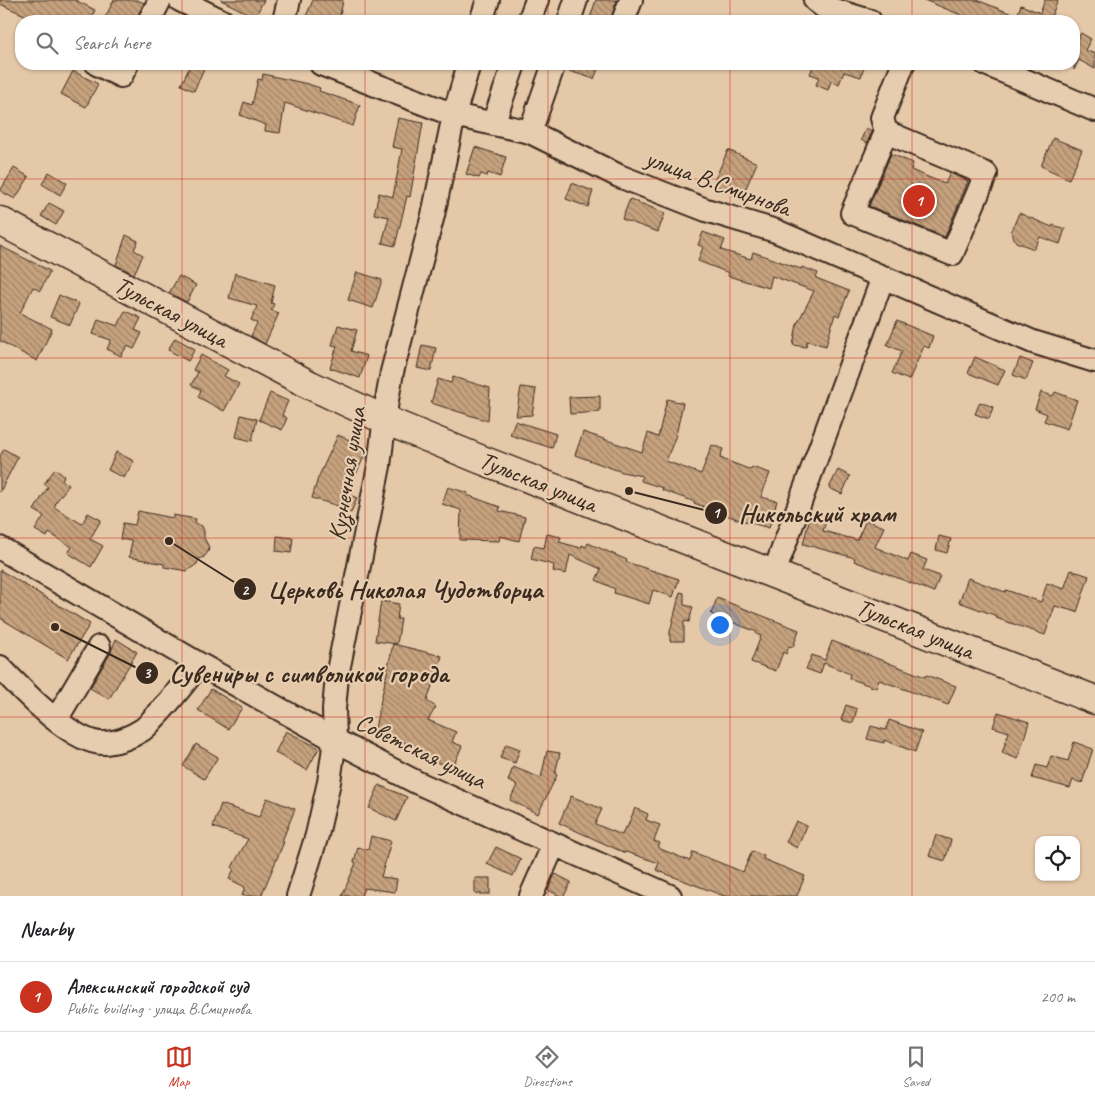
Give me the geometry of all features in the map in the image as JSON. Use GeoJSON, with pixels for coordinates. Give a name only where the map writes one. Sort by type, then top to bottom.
{"type":"FeatureCollection","features":[{"type":"Feature","properties":{"kind":"main road","name":"Тульская улица"},"geometry":{"type":"LineString","coordinates":[[0,221],[310,385],[385,420],[1095,700]]}},
{"type":"Feature","properties":{"kind":"street"},"geometry":{"type":"LineString","coordinates":[[152,15],[160,0]]}},
{"type":"Feature","properties":{"kind":"street"},"geometry":{"type":"LineString","coordinates":[[180,0],[210,15]]}},
{"type":"Feature","properties":{"kind":"street"},"geometry":{"type":"LineString","coordinates":[[285,15],[289,0]]}},
{"type":"Feature","properties":{"kind":"street"},"geometry":{"type":"LineString","coordinates":[[483,15],[488,0]]}},
{"type":"Feature","properties":{"kind":"street"},"geometry":{"type":"LineString","coordinates":[[531,15],[537,0]]}},
{"type":"Feature","properties":{"kind":"street"},"geometry":{"type":"LineString","coordinates":[[571,15],[576,0]]}},
{"type":"Feature","properties":{"kind":"street"},"geometry":{"type":"LineString","coordinates":[[625,15],[631,0]]}},
{"type":"Feature","properties":{"kind":"street"},"geometry":{"type":"LineString","coordinates":[[815,0],[824,7],[850,15]]}},
{"type":"Feature","properties":{"kind":"street"},"geometry":{"type":"LineString","coordinates":[[108,70],[121,76],[124,70]]}},
{"type":"Feature","properties":{"kind":"street","name":"улица В.Смирнова"},"geometry":{"type":"LineString","coordinates":[[337,70],[454,115],[530,132],[619,176],[706,210],[776,231],[1033,342],[1095,361]]}},
{"type":"Feature","properties":{"kind":"street","name":"Кузнечная улица"},"geometry":{"type":"LineString","coordinates":[[298,896],[317,835],[329,782],[335,740],[336,676],[379,466],[392,372],[433,214],[454,115],[467,70]]}},
{"type":"Feature","properties":{"kind":"street"},"geometry":{"type":"LineString","coordinates":[[493,124],[512,70]]}},
{"type":"Feature","properties":{"kind":"street"},"geometry":{"type":"LineString","coordinates":[[530,132],[552,70]]}},
{"type":"Feature","properties":{"kind":"street"},"geometry":{"type":"LineString","coordinates":[[886,132],[986,174],[952,254],[852,213],[886,132],[882,118],[901,70]]}},
{"type":"Feature","properties":{"kind":"street"},"geometry":{"type":"LineString","coordinates":[[1000,70],[1095,110]]}},
{"type":"Feature","properties":{"kind":"street"},"geometry":{"type":"LineString","coordinates":[[774,573],[882,277]]}},
{"type":"Feature","properties":{"kind":"street","name":"Советская улица"},"geometry":{"type":"LineString","coordinates":[[0,548],[199,664],[335,740],[416,782],[670,896]]}},
{"type":"Feature","properties":{"kind":"street"},"geometry":{"type":"LineString","coordinates":[[56,720],[99,647]]}},
{"type":"Feature","properties":{"kind":"street"},"geometry":{"type":"LineString","coordinates":[[0,667],[39,708],[84,738],[105,744],[124,740],[143,729],[175,696],[199,664]]}},
{"type":"Feature","properties":{"kind":"street"},"geometry":{"type":"LineString","coordinates":[[531,896],[554,844]]}},
{"type":"Feature","properties":{"kind":"building"},"geometry":{"type":"Polygon","coordinates":[[[0,0],[75,0],[95,10],[93,15],[25,15],[0,4],[0,0]]]}},
{"type":"Feature","properties":{"kind":"building"},"geometry":{"type":"Polygon","coordinates":[[[114,0],[137,0],[144,3],[139,15],[106,15],[114,0]]]}},
{"type":"Feature","properties":{"kind":"building"},"geometry":{"type":"Polygon","coordinates":[[[221,0],[264,0],[256,15],[251,15],[221,0]]]}},
{"type":"Feature","properties":{"kind":"building"},"geometry":{"type":"Polygon","coordinates":[[[313,0],[343,0],[340,15],[307,15],[313,0]]]}},
{"type":"Feature","properties":{"kind":"building"},"geometry":{"type":"Polygon","coordinates":[[[596,0],[617,0],[612,15],[591,15],[596,0]]]}},
{"type":"Feature","properties":{"kind":"building"},"geometry":{"type":"Polygon","coordinates":[[[924,0],[977,0],[1014,15],[961,15],[924,0]]]}},
{"type":"Feature","properties":{"kind":"building"},"geometry":{"type":"Polygon","coordinates":[[[1045,0],[1058,0],[1052,15],[1017,15],[1021,5],[1040,13],[1045,0]]]}},
{"type":"Feature","properties":{"kind":"building"},"geometry":{"type":"Polygon","coordinates":[[[1081,33],[1091,39],[1085,50],[1095,54],[1095,69],[1080,61],[1081,33]]]}},
{"type":"Feature","properties":{"kind":"building"},"geometry":{"type":"Polygon","coordinates":[[[188,70],[203,70],[194,91],[181,85],[188,70]]]}},
{"type":"Feature","properties":{"kind":"building"},"geometry":{"type":"Polygon","coordinates":[[[566,70],[598,70],[594,79],[566,70]]]}},
{"type":"Feature","properties":{"kind":"building"},"geometry":{"type":"Polygon","coordinates":[[[812,70],[863,70],[861,77],[844,72],[839,84],[831,81],[828,90],[816,85],[819,77],[810,74],[812,70]]]}},
{"type":"Feature","properties":{"kind":"building"},"geometry":{"type":"Polygon","coordinates":[[[73,71],[98,84],[86,107],[61,94],[73,71]]]}},
{"type":"Feature","properties":{"kind":"building"},"geometry":{"type":"Polygon","coordinates":[[[263,74],[308,84],[320,88],[319,91],[360,105],[353,126],[285,103],[280,133],[265,131],[266,125],[240,115],[244,102],[252,105],[258,79],[262,80],[263,74]]]}},
{"type":"Feature","properties":{"kind":"building"},"geometry":{"type":"Polygon","coordinates":[[[398,118],[423,123],[410,197],[407,196],[395,246],[382,243],[389,217],[374,214],[379,193],[393,197],[402,149],[392,147],[398,118]]]}},
{"type":"Feature","properties":{"kind":"building"},"geometry":{"type":"Polygon","coordinates":[[[866,128],[872,131],[867,143],[861,140],[866,128]]]}},
{"type":"Feature","properties":{"kind":"building"},"geometry":{"type":"Polygon","coordinates":[[[1053,138],[1082,150],[1069,179],[1041,166],[1053,138]]]}},
{"type":"Feature","properties":{"kind":"building"},"geometry":{"type":"Polygon","coordinates":[[[475,147],[506,157],[500,177],[488,173],[487,176],[481,174],[479,178],[466,174],[475,147]]]}},
{"type":"Feature","properties":{"kind":"building"},"geometry":{"type":"Polygon","coordinates":[[[728,150],[757,163],[741,199],[712,186],[728,150]]]}},
{"type":"Feature","properties":{"kind":"building"},"geometry":{"type":"Polygon","coordinates":[[[891,154],[913,163],[911,170],[945,184],[950,173],[968,181],[945,237],[869,206],[891,154]]]}},
{"type":"Feature","properties":{"kind":"building"},"geometry":{"type":"Polygon","coordinates":[[[14,168],[29,177],[15,199],[0,191],[14,168]]]}},
{"type":"Feature","properties":{"kind":"building"},"geometry":{"type":"Polygon","coordinates":[[[49,172],[67,183],[60,195],[42,184],[49,172]]]}},
{"type":"Feature","properties":{"kind":"building"},"geometry":{"type":"Polygon","coordinates":[[[572,183],[593,191],[588,207],[566,199],[572,183]]]}},
{"type":"Feature","properties":{"kind":"building"},"geometry":{"type":"Polygon","coordinates":[[[630,199],[665,213],[658,232],[622,219],[630,199]]]}},
{"type":"Feature","properties":{"kind":"building"},"geometry":{"type":"Polygon","coordinates":[[[49,203],[64,211],[56,225],[41,216],[49,203]]]}},
{"type":"Feature","properties":{"kind":"building"},"geometry":{"type":"Polygon","coordinates":[[[1019,213],[1052,227],[1053,225],[1065,229],[1060,244],[1040,237],[1034,249],[1016,242],[1011,232],[1019,213]]]}},
{"type":"Feature","properties":{"kind":"building"},"geometry":{"type":"Polygon","coordinates":[[[703,232],[725,240],[721,250],[751,259],[753,252],[801,269],[802,267],[818,273],[816,278],[849,291],[839,316],[835,314],[826,346],[807,341],[806,347],[793,345],[797,324],[814,291],[772,276],[769,288],[728,276],[729,273],[698,261],[703,247],[698,245],[703,232]]]}},
{"type":"Feature","properties":{"kind":"building"},"geometry":{"type":"Polygon","coordinates":[[[126,235],[138,241],[134,250],[143,255],[134,274],[116,265],[126,235]]]}},
{"type":"Feature","properties":{"kind":"building"},"geometry":{"type":"Polygon","coordinates":[[[0,246],[50,271],[40,291],[33,287],[20,313],[52,329],[37,361],[0,341],[0,246]]]}},
{"type":"Feature","properties":{"kind":"building"},"geometry":{"type":"Polygon","coordinates":[[[357,272],[382,280],[373,308],[348,300],[357,272]]]}},
{"type":"Feature","properties":{"kind":"building"},"geometry":{"type":"Polygon","coordinates":[[[235,273],[275,285],[271,303],[274,304],[271,310],[279,313],[265,344],[251,336],[257,323],[251,320],[257,306],[229,298],[235,273]]]}},
{"type":"Feature","properties":{"kind":"building"},"geometry":{"type":"Polygon","coordinates":[[[179,276],[196,285],[187,302],[169,293],[179,276]]]}},
{"type":"Feature","properties":{"kind":"building"},"geometry":{"type":"Polygon","coordinates":[[[59,295],[79,304],[70,325],[50,317],[59,295]]]}},
{"type":"Feature","properties":{"kind":"building"},"geometry":{"type":"Polygon","coordinates":[[[125,311],[141,318],[135,330],[142,333],[134,349],[127,346],[121,356],[107,349],[111,340],[93,334],[98,319],[118,326],[125,311]]]}},
{"type":"Feature","properties":{"kind":"building"},"geometry":{"type":"Polygon","coordinates":[[[897,321],[933,336],[929,348],[924,346],[909,380],[892,373],[902,351],[887,345],[897,321]]]}},
{"type":"Feature","properties":{"kind":"building"},"geometry":{"type":"Polygon","coordinates":[[[338,325],[357,330],[351,351],[367,356],[360,378],[330,368],[337,346],[332,345],[338,325]]]}},
{"type":"Feature","properties":{"kind":"building"},"geometry":{"type":"Polygon","coordinates":[[[175,338],[195,349],[188,361],[168,350],[175,338]]]}},
{"type":"Feature","properties":{"kind":"building"},"geometry":{"type":"Polygon","coordinates":[[[422,345],[436,348],[431,371],[417,368],[422,345]]]}},
{"type":"Feature","properties":{"kind":"building"},"geometry":{"type":"Polygon","coordinates":[[[201,355],[228,370],[224,376],[239,384],[224,411],[198,397],[201,390],[191,385],[198,372],[193,370],[201,355]]]}},
{"type":"Feature","properties":{"kind":"building"},"geometry":{"type":"Polygon","coordinates":[[[975,357],[1005,370],[998,385],[968,373],[975,357]]]}},
{"type":"Feature","properties":{"kind":"building"},"geometry":{"type":"Polygon","coordinates":[[[1020,358],[1033,363],[1026,380],[1013,375],[1020,358]]]}},
{"type":"Feature","properties":{"kind":"building"},"geometry":{"type":"Polygon","coordinates":[[[453,377],[490,388],[488,421],[431,403],[438,379],[451,383],[453,377]]]}},
{"type":"Feature","properties":{"kind":"building"},"geometry":{"type":"Polygon","coordinates":[[[521,387],[536,389],[532,415],[516,416],[521,387]]]}},
{"type":"Feature","properties":{"kind":"building"},"geometry":{"type":"Polygon","coordinates":[[[1041,392],[1053,396],[1055,392],[1077,400],[1067,429],[1044,421],[1047,414],[1035,409],[1041,392]]]}},
{"type":"Feature","properties":{"kind":"building"},"geometry":{"type":"Polygon","coordinates":[[[270,393],[288,401],[282,415],[287,418],[282,430],[259,420],[270,393]]]}},
{"type":"Feature","properties":{"kind":"building"},"geometry":{"type":"Polygon","coordinates":[[[600,396],[600,412],[570,414],[569,397],[600,396]]]}},
{"type":"Feature","properties":{"kind":"building"},"geometry":{"type":"Polygon","coordinates":[[[667,399],[683,403],[676,435],[666,461],[701,474],[712,445],[723,449],[720,458],[751,470],[752,467],[770,473],[761,497],[777,501],[769,528],[737,519],[662,490],[663,488],[641,481],[642,476],[622,472],[575,455],[583,432],[642,452],[648,433],[658,437],[667,399]]]}},
{"type":"Feature","properties":{"kind":"building"},"geometry":{"type":"Polygon","coordinates":[[[980,402],[993,407],[989,419],[975,414],[980,402]]]}},
{"type":"Feature","properties":{"kind":"building"},"geometry":{"type":"Polygon","coordinates":[[[241,415],[257,419],[252,441],[236,437],[241,415]]]}},
{"type":"Feature","properties":{"kind":"building"},"geometry":{"type":"Polygon","coordinates":[[[515,421],[556,434],[552,448],[510,435],[515,421]]]}},
{"type":"Feature","properties":{"kind":"building"},"geometry":{"type":"Polygon","coordinates":[[[338,435],[368,448],[347,494],[357,498],[351,513],[338,506],[312,498],[318,478],[338,435]]]}},
{"type":"Feature","properties":{"kind":"building"},"geometry":{"type":"Polygon","coordinates":[[[4,449],[18,457],[0,492],[0,456],[4,449]]]}},
{"type":"Feature","properties":{"kind":"building"},"geometry":{"type":"Polygon","coordinates":[[[116,452],[134,461],[124,478],[108,470],[116,452]]]}},
{"type":"Feature","properties":{"kind":"building"},"geometry":{"type":"Polygon","coordinates":[[[55,469],[64,476],[62,480],[69,485],[54,507],[82,524],[88,513],[101,520],[90,539],[103,546],[91,567],[68,553],[72,547],[49,533],[47,537],[35,530],[44,516],[34,510],[48,487],[44,484],[55,469]]]}},
{"type":"Feature","properties":{"kind":"building"},"geometry":{"type":"Polygon","coordinates":[[[838,470],[850,476],[842,494],[829,488],[838,470]]]}},
{"type":"Feature","properties":{"kind":"building"},"geometry":{"type":"Polygon","coordinates":[[[448,487],[468,493],[467,495],[500,507],[499,511],[525,517],[519,541],[500,536],[499,541],[460,540],[461,510],[442,504],[448,487]]]}},
{"type":"Feature","properties":{"kind":"building"},"geometry":{"type":"Polygon","coordinates":[[[138,511],[173,518],[173,515],[196,519],[195,523],[202,526],[204,531],[204,538],[209,547],[208,552],[199,559],[197,564],[187,571],[164,567],[164,564],[129,557],[132,541],[120,539],[123,523],[135,525],[138,511]]]}},
{"type":"Feature","properties":{"kind":"building"},"geometry":{"type":"Polygon","coordinates":[[[810,517],[826,521],[823,531],[857,540],[866,520],[884,527],[875,547],[908,561],[911,554],[927,560],[923,570],[940,576],[934,592],[854,561],[855,558],[803,544],[810,517]]]}},
{"type":"Feature","properties":{"kind":"building"},"geometry":{"type":"Polygon","coordinates":[[[547,534],[561,537],[559,542],[581,548],[582,545],[586,547],[588,543],[627,560],[626,562],[679,579],[673,597],[653,590],[649,604],[614,593],[615,589],[596,580],[601,569],[570,555],[566,574],[553,571],[554,565],[531,559],[534,546],[544,548],[547,534]]]}},
{"type":"Feature","properties":{"kind":"building"},"geometry":{"type":"Polygon","coordinates":[[[277,536],[293,538],[291,553],[276,551],[277,536]]]}},
{"type":"Feature","properties":{"kind":"building"},"geometry":{"type":"Polygon","coordinates":[[[939,536],[951,539],[947,553],[936,550],[939,536]]]}},
{"type":"Feature","properties":{"kind":"building"},"geometry":{"type":"Polygon","coordinates":[[[0,570],[90,624],[68,659],[0,618],[0,570]]]}},
{"type":"Feature","properties":{"kind":"building"},"geometry":{"type":"Polygon","coordinates":[[[1071,570],[1089,576],[1077,612],[1055,606],[1045,635],[996,618],[997,616],[959,602],[968,578],[1005,592],[1006,590],[1041,602],[1047,583],[1064,589],[1071,570]]]}},
{"type":"Feature","properties":{"kind":"building"},"geometry":{"type":"Polygon","coordinates":[[[680,592],[684,593],[684,605],[693,607],[689,622],[684,621],[684,641],[670,641],[670,632],[680,592]]]}},
{"type":"Feature","properties":{"kind":"building"},"geometry":{"type":"Polygon","coordinates":[[[717,598],[799,630],[793,647],[789,646],[786,654],[783,652],[776,671],[751,662],[761,636],[756,634],[757,632],[711,614],[717,598]]]}},
{"type":"Feature","properties":{"kind":"building"},"geometry":{"type":"Polygon","coordinates":[[[381,601],[399,604],[397,619],[401,619],[397,644],[375,641],[381,601]]]}},
{"type":"Feature","properties":{"kind":"building"},"geometry":{"type":"Polygon","coordinates":[[[116,639],[137,652],[109,699],[90,688],[110,654],[116,639]]]}},
{"type":"Feature","properties":{"kind":"building"},"geometry":{"type":"Polygon","coordinates":[[[832,641],[925,677],[926,675],[956,686],[948,705],[879,680],[876,688],[849,678],[850,674],[824,663],[820,674],[806,669],[812,655],[825,660],[832,641]]]}},
{"type":"Feature","properties":{"kind":"building"},"geometry":{"type":"Polygon","coordinates":[[[393,644],[442,656],[427,701],[436,707],[428,720],[456,732],[452,742],[462,746],[452,769],[421,755],[422,752],[375,728],[393,644]]]}},
{"type":"Feature","properties":{"kind":"building"},"geometry":{"type":"Polygon","coordinates":[[[211,689],[242,708],[228,729],[198,710],[211,689]]]}},
{"type":"Feature","properties":{"kind":"building"},"geometry":{"type":"Polygon","coordinates":[[[846,705],[857,709],[853,723],[841,720],[846,705]]]}},
{"type":"Feature","properties":{"kind":"building"},"geometry":{"type":"Polygon","coordinates":[[[998,712],[1029,722],[1018,759],[1002,753],[1009,732],[993,727],[998,712]]]}},
{"type":"Feature","properties":{"kind":"building"},"geometry":{"type":"Polygon","coordinates":[[[889,720],[922,732],[915,752],[884,740],[884,743],[867,739],[871,726],[886,730],[889,720]]]}},
{"type":"Feature","properties":{"kind":"building"},"geometry":{"type":"Polygon","coordinates":[[[286,731],[319,748],[307,770],[275,753],[286,731]]]}},
{"type":"Feature","properties":{"kind":"building"},"geometry":{"type":"Polygon","coordinates":[[[1074,742],[1093,749],[1082,783],[1073,780],[1070,788],[1032,778],[1036,765],[1047,768],[1051,756],[1068,761],[1074,742]]]}},
{"type":"Feature","properties":{"kind":"building"},"geometry":{"type":"Polygon","coordinates":[[[196,744],[218,757],[204,779],[183,766],[196,744]]]}},
{"type":"Feature","properties":{"kind":"building"},"geometry":{"type":"Polygon","coordinates":[[[506,744],[520,749],[515,763],[500,758],[506,744]]]}},
{"type":"Feature","properties":{"kind":"building"},"geometry":{"type":"Polygon","coordinates":[[[547,751],[560,753],[555,774],[557,775],[538,814],[510,800],[517,785],[508,781],[513,767],[541,778],[547,751]]]}},
{"type":"Feature","properties":{"kind":"building"},"geometry":{"type":"Polygon","coordinates":[[[379,785],[407,797],[396,821],[369,808],[379,785]]]}},
{"type":"Feature","properties":{"kind":"building"},"geometry":{"type":"Polygon","coordinates":[[[571,796],[602,809],[595,824],[622,835],[635,808],[648,814],[646,820],[660,825],[654,841],[660,843],[658,848],[690,861],[693,852],[743,872],[752,851],[764,856],[763,859],[805,876],[797,896],[724,896],[656,870],[659,863],[625,853],[559,823],[571,796]]]}},
{"type":"Feature","properties":{"kind":"building"},"geometry":{"type":"Polygon","coordinates":[[[267,798],[295,809],[282,841],[284,842],[261,896],[242,896],[245,887],[229,879],[234,869],[232,867],[248,839],[213,827],[221,804],[259,817],[267,798]]]}},
{"type":"Feature","properties":{"kind":"building"},"geometry":{"type":"Polygon","coordinates":[[[796,821],[807,826],[797,848],[786,842],[796,821]]]}},
{"type":"Feature","properties":{"kind":"building"},"geometry":{"type":"Polygon","coordinates":[[[936,835],[951,840],[945,861],[929,856],[936,835]]]}},
{"type":"Feature","properties":{"kind":"building"},"geometry":{"type":"Polygon","coordinates":[[[371,836],[391,841],[381,877],[397,879],[395,892],[364,888],[361,896],[342,896],[356,863],[354,862],[358,847],[368,850],[371,836]]]}},
{"type":"Feature","properties":{"kind":"building"},"geometry":{"type":"Polygon","coordinates":[[[496,847],[521,859],[513,876],[487,864],[496,847]]]}},
{"type":"Feature","properties":{"kind":"building"},"geometry":{"type":"Polygon","coordinates":[[[555,874],[571,882],[564,896],[548,890],[555,874]]]}},
{"type":"Feature","properties":{"kind":"building"},"geometry":{"type":"Polygon","coordinates":[[[475,878],[490,878],[490,894],[475,894],[475,878]]]}},
{"type":"Feature","properties":{"kind":"place","name":"Алексинский городской суд"},"geometry":{"type":"Point","coordinates":[919,201]}},
{"type":"Feature","properties":{"kind":"place","name":"Никольский храм"},"geometry":{"type":"Point","coordinates":[629,491]}},
{"type":"Feature","properties":{"kind":"place","name":"Церковь Николая Чудотворца"},"geometry":{"type":"Point","coordinates":[169,541]}},
{"type":"Feature","properties":{"kind":"place","name":"Сувениры с символикой города"},"geometry":{"type":"Point","coordinates":[55,627]}}]}
